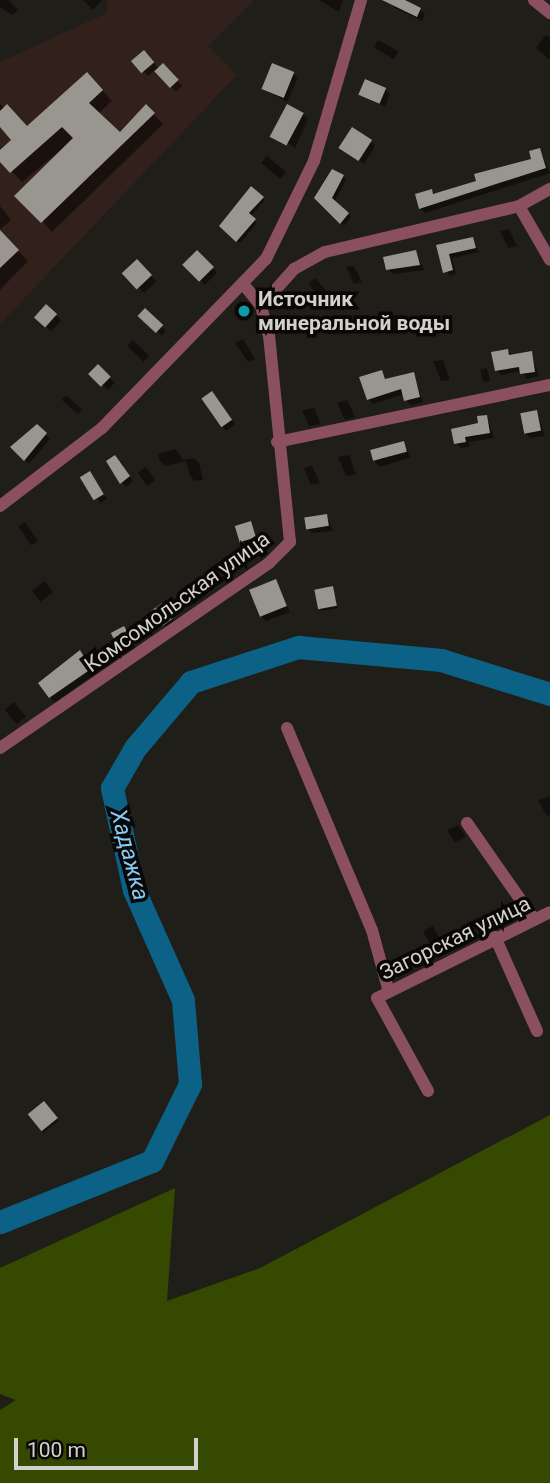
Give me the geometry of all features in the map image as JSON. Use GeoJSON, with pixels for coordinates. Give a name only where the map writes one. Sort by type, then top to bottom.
{"type":"FeatureCollection","features":[{"type":"Feature","properties":{"kind":"street"},"geometry":{"type":"LineString","coordinates":[[0,506],[102,429],[244,285],[271,250],[314,162],[361,0]]}},
{"type":"Feature","properties":{"kind":"street"},"geometry":{"type":"LineString","coordinates":[[534,0],[550,13]]}},
{"type":"Feature","properties":{"kind":"street"},"geometry":{"type":"LineString","coordinates":[[244,285],[261,306],[294,269],[325,252],[519,206],[550,189]]}},
{"type":"Feature","properties":{"kind":"street"},"geometry":{"type":"LineString","coordinates":[[519,206],[550,260]]}},
{"type":"Feature","properties":{"kind":"street","name":"Комсомольская улица"},"geometry":{"type":"LineString","coordinates":[[0,748],[269,564],[290,542],[277,442],[269,336],[261,306]]}},
{"type":"Feature","properties":{"kind":"street"},"geometry":{"type":"LineString","coordinates":[[277,442],[550,385]]}},
{"type":"Feature","properties":{"kind":"street"},"geometry":{"type":"LineString","coordinates":[[287,728],[372,930],[383,995],[428,1091]]}},
{"type":"Feature","properties":{"kind":"street"},"geometry":{"type":"LineString","coordinates":[[467,823],[534,919]]}},
{"type":"Feature","properties":{"kind":"street","name":"Загорская улица"},"geometry":{"type":"LineString","coordinates":[[383,995],[550,912]]}},
{"type":"Feature","properties":{"kind":"street"},"geometry":{"type":"LineString","coordinates":[[495,937],[537,1031]]}},
{"type":"Feature","properties":{"kind":"shaded area"},"geometry":{"type":"Polygon","coordinates":[[[107,0],[254,0],[208,46],[237,75],[0,324],[0,62],[107,13],[107,0]]]}},
{"type":"Feature","properties":{"kind":"green space"},"geometry":{"type":"Polygon","coordinates":[[[550,1115],[550,1483],[0,1483],[0,1410],[16,1400],[0,1394],[0,1268],[175,1188],[167,1301],[260,1268],[550,1115]]]}},
{"type":"Feature","properties":{"kind":"building"},"geometry":{"type":"Polygon","coordinates":[[[382,0],[405,0],[421,8],[417,17],[382,0]]]}},
{"type":"Feature","properties":{"kind":"building"},"geometry":{"type":"Polygon","coordinates":[[[144,50],[154,62],[141,73],[131,61],[144,50]]]}},
{"type":"Feature","properties":{"kind":"building"},"geometry":{"type":"Polygon","coordinates":[[[163,63],[179,80],[170,88],[154,71],[163,63]]]}},
{"type":"Feature","properties":{"kind":"building"},"geometry":{"type":"Polygon","coordinates":[[[272,63],[294,72],[284,98],[262,89],[272,63]]]}},
{"type":"Feature","properties":{"kind":"building"},"geometry":{"type":"Polygon","coordinates":[[[87,72],[103,90],[89,103],[120,132],[146,104],[155,113],[41,223],[14,196],[73,138],[62,127],[10,173],[0,162],[0,150],[11,140],[0,127],[0,111],[7,104],[27,126],[87,72]]]}},
{"type":"Feature","properties":{"kind":"building"},"geometry":{"type":"Polygon","coordinates":[[[365,79],[386,88],[380,104],[358,95],[365,79]]]}},
{"type":"Feature","properties":{"kind":"building"},"geometry":{"type":"Polygon","coordinates":[[[287,104],[304,113],[286,146],[270,137],[287,104]]]}},
{"type":"Feature","properties":{"kind":"building"},"geometry":{"type":"Polygon","coordinates":[[[352,127],[372,140],[359,161],[338,148],[352,127]]]}},
{"type":"Feature","properties":{"kind":"building"},"geometry":{"type":"Polygon","coordinates":[[[540,148],[546,168],[419,209],[415,194],[432,189],[433,194],[476,181],[474,174],[531,159],[529,151],[540,148]]]}},
{"type":"Feature","properties":{"kind":"building"},"geometry":{"type":"Polygon","coordinates":[[[332,169],[344,175],[332,198],[349,213],[340,224],[314,198],[332,169]]]}},
{"type":"Feature","properties":{"kind":"building"},"geometry":{"type":"Polygon","coordinates":[[[251,186],[264,197],[249,213],[256,219],[236,242],[219,226],[251,186]]]}},
{"type":"Feature","properties":{"kind":"building"},"geometry":{"type":"Polygon","coordinates":[[[0,230],[19,250],[0,268],[0,230]]]}},
{"type":"Feature","properties":{"kind":"building"},"geometry":{"type":"Polygon","coordinates":[[[473,237],[476,248],[449,254],[453,270],[443,273],[436,245],[473,237]]]}},
{"type":"Feature","properties":{"kind":"building"},"geometry":{"type":"Polygon","coordinates":[[[197,250],[214,267],[199,282],[182,265],[197,250]]]}},
{"type":"Feature","properties":{"kind":"building"},"geometry":{"type":"Polygon","coordinates":[[[416,250],[420,265],[386,270],[383,257],[416,250]]]}},
{"type":"Feature","properties":{"kind":"building"},"geometry":{"type":"Polygon","coordinates":[[[137,259],[152,275],[137,289],[122,273],[137,259]]]}},
{"type":"Feature","properties":{"kind":"building"},"geometry":{"type":"Polygon","coordinates":[[[46,304],[57,314],[45,327],[34,317],[46,304]]]}},
{"type":"Feature","properties":{"kind":"building"},"geometry":{"type":"Polygon","coordinates":[[[145,308],[163,325],[156,333],[137,316],[145,308]]]}},
{"type":"Feature","properties":{"kind":"building"},"geometry":{"type":"Polygon","coordinates":[[[508,349],[509,355],[532,351],[535,372],[520,374],[519,367],[495,371],[491,352],[508,349]]]}},
{"type":"Feature","properties":{"kind":"building"},"geometry":{"type":"Polygon","coordinates":[[[98,364],[111,377],[101,387],[88,374],[98,364]]]}},
{"type":"Feature","properties":{"kind":"building"},"geometry":{"type":"Polygon","coordinates":[[[382,370],[385,379],[414,372],[420,397],[404,401],[401,389],[367,400],[359,377],[382,370]]]}},
{"type":"Feature","properties":{"kind":"building"},"geometry":{"type":"Polygon","coordinates":[[[212,391],[232,420],[221,427],[201,398],[212,391]]]}},
{"type":"Feature","properties":{"kind":"building"},"geometry":{"type":"Polygon","coordinates":[[[537,410],[541,431],[524,434],[520,413],[537,410]]]}},
{"type":"Feature","properties":{"kind":"building"},"geometry":{"type":"Polygon","coordinates":[[[487,415],[490,433],[465,437],[466,442],[454,444],[451,429],[478,423],[477,416],[487,415]]]}},
{"type":"Feature","properties":{"kind":"building"},"geometry":{"type":"Polygon","coordinates":[[[37,424],[47,433],[24,461],[10,447],[37,424]]]}},
{"type":"Feature","properties":{"kind":"building"},"geometry":{"type":"Polygon","coordinates":[[[404,441],[407,452],[373,461],[370,450],[404,441]]]}},
{"type":"Feature","properties":{"kind":"building"},"geometry":{"type":"Polygon","coordinates":[[[115,455],[130,476],[120,484],[106,461],[115,455]]]}},
{"type":"Feature","properties":{"kind":"building"},"geometry":{"type":"Polygon","coordinates":[[[90,471],[104,494],[94,500],[80,477],[90,471]]]}},
{"type":"Feature","properties":{"kind":"building"},"geometry":{"type":"Polygon","coordinates":[[[327,514],[329,526],[306,529],[304,518],[327,514]]]}},
{"type":"Feature","properties":{"kind":"building"},"geometry":{"type":"Polygon","coordinates":[[[251,521],[256,537],[240,542],[235,526],[251,521]]]}},
{"type":"Feature","properties":{"kind":"building"},"geometry":{"type":"Polygon","coordinates":[[[197,578],[207,590],[191,604],[181,591],[197,578]]]}},
{"type":"Feature","properties":{"kind":"building"},"geometry":{"type":"Polygon","coordinates":[[[276,579],[287,606],[260,617],[249,590],[276,579]]]}},
{"type":"Feature","properties":{"kind":"building"},"geometry":{"type":"Polygon","coordinates":[[[333,586],[337,606],[318,609],[314,590],[333,586]]]}},
{"type":"Feature","properties":{"kind":"building"},"geometry":{"type":"Polygon","coordinates":[[[162,603],[173,618],[162,627],[151,611],[162,603]]]}},
{"type":"Feature","properties":{"kind":"building"},"geometry":{"type":"Polygon","coordinates":[[[124,626],[134,645],[121,652],[111,633],[124,626]]]}},
{"type":"Feature","properties":{"kind":"building"},"geometry":{"type":"Polygon","coordinates":[[[80,650],[91,669],[49,698],[38,683],[80,650]]]}},
{"type":"Feature","properties":{"kind":"building"},"geometry":{"type":"Polygon","coordinates":[[[44,1101],[58,1118],[42,1131],[28,1114],[44,1101]]]}},
{"type":"Feature","properties":{"kind":"waterway","name":"Хадажка"},"geometry":{"type":"LineString","coordinates":[[0,1222],[152,1161],[190,1084],[183,1000],[134,890],[112,788],[135,748],[191,682],[298,647],[441,660],[550,694]]}},
{"type":"Feature","properties":{"kind":"place","name":"Источник минеральной воды"},"geometry":{"type":"Point","coordinates":[244,311]}}]}
